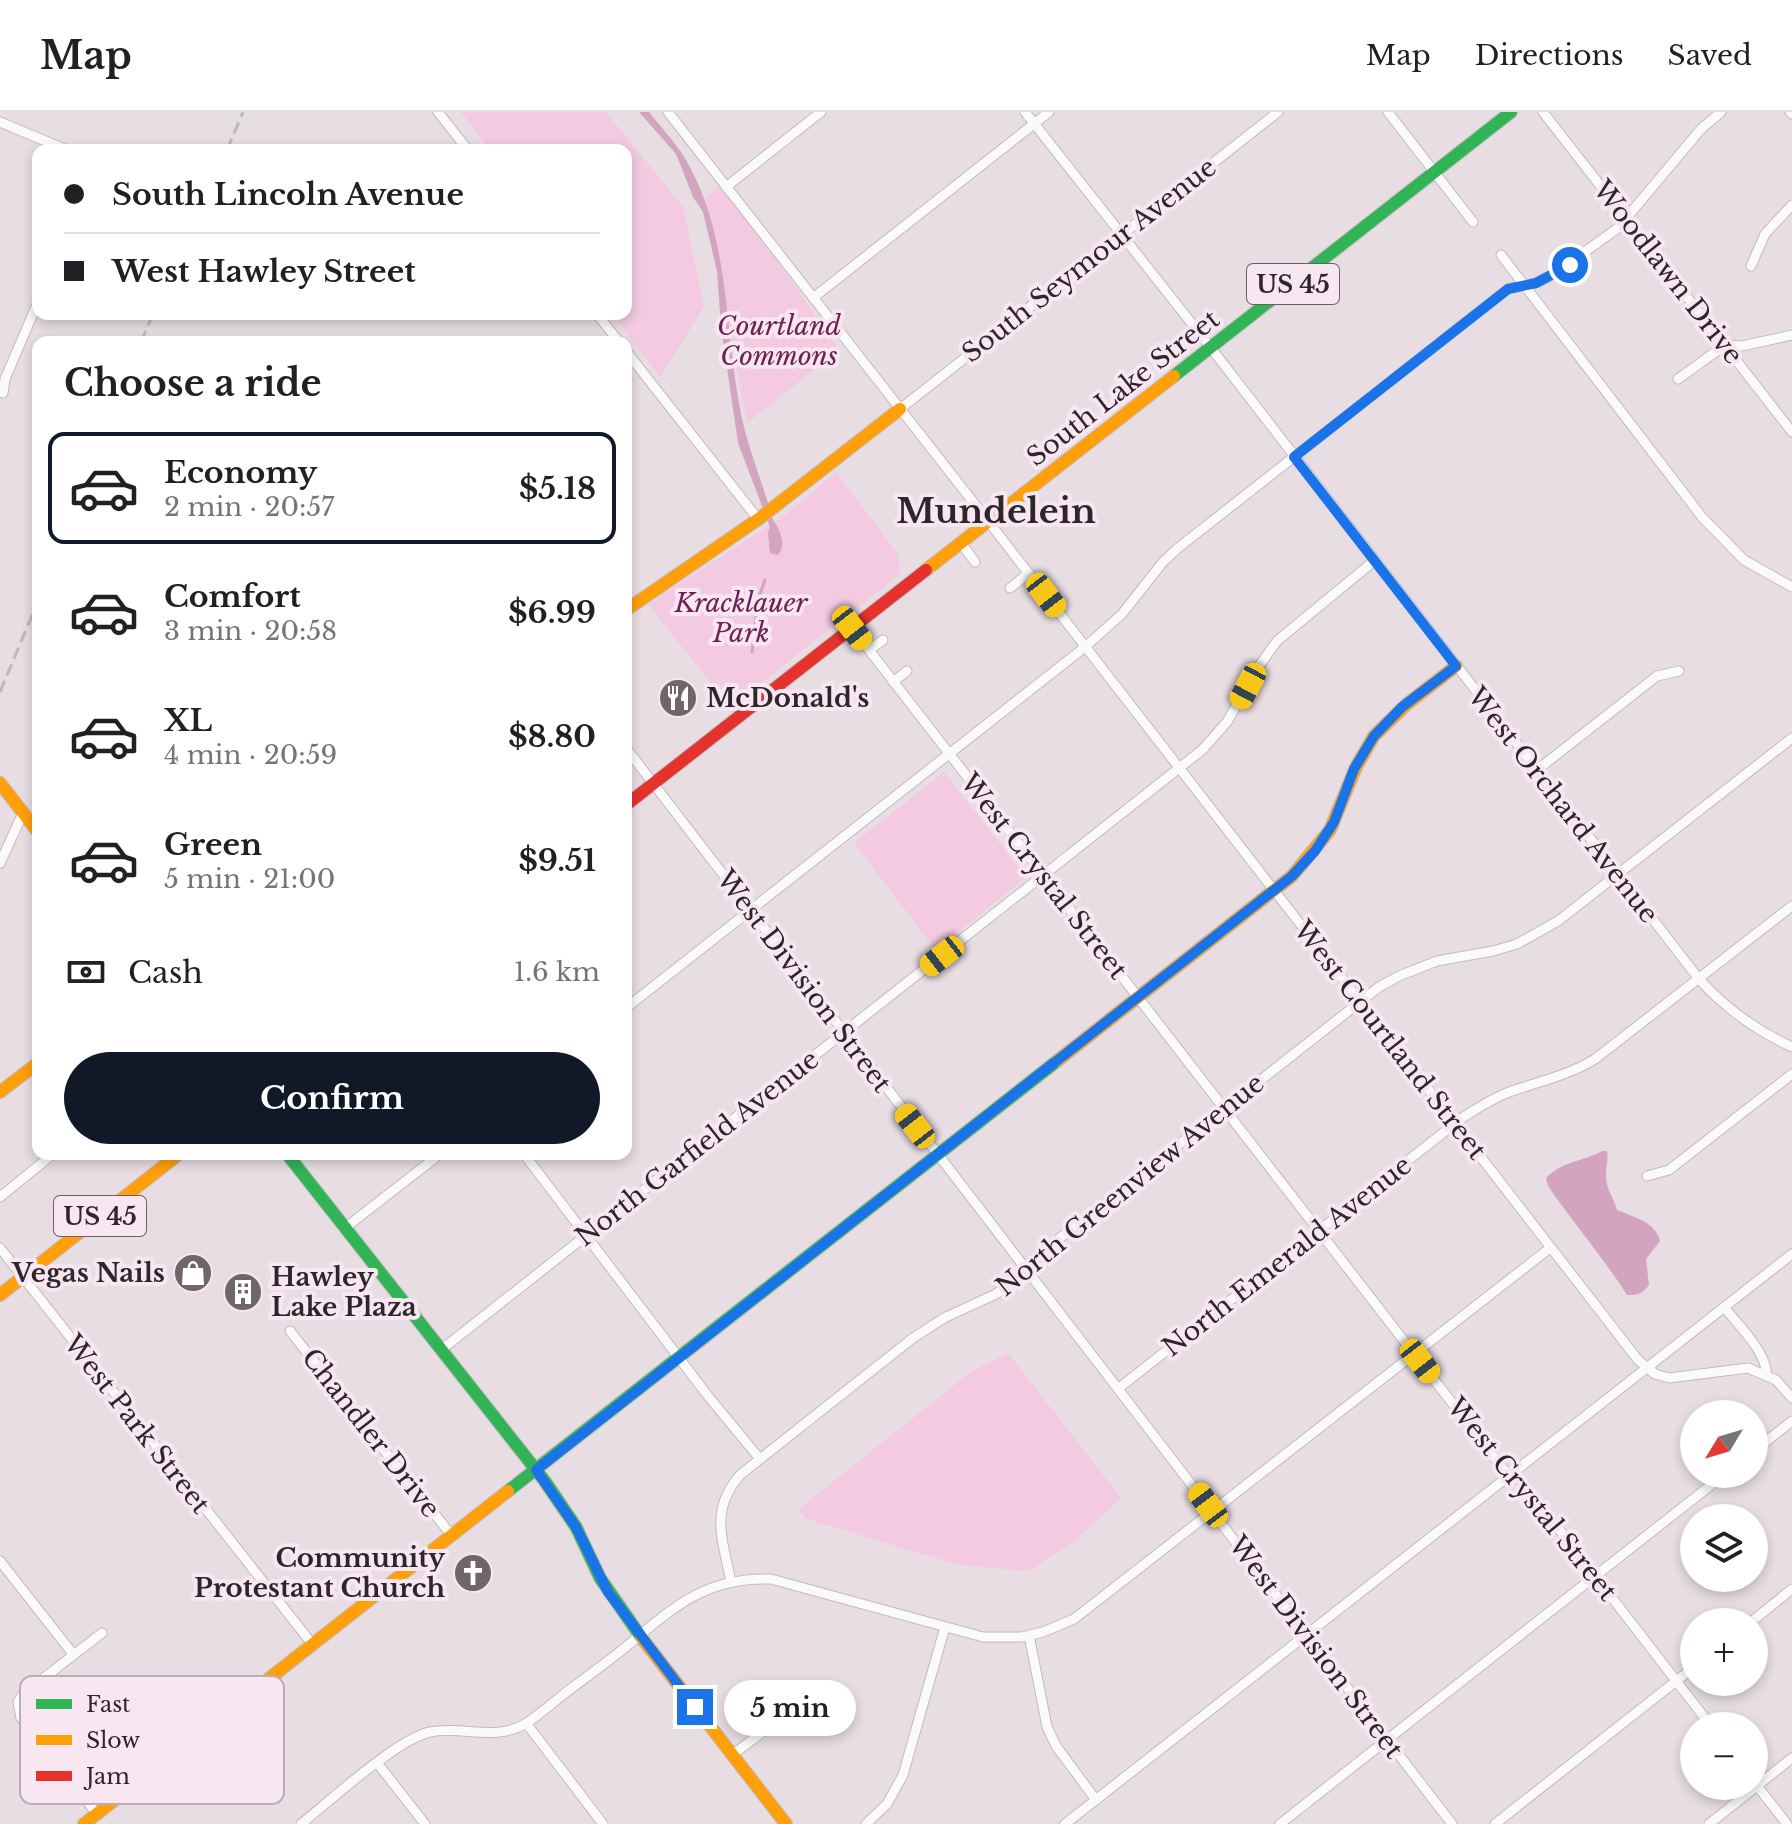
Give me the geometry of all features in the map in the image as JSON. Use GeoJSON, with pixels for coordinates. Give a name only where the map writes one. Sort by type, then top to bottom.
{"type":"FeatureCollection","features":[{"type":"Feature","properties":{"kind":"street"},"geometry":{"type":"LineString","coordinates":[[438,112],[463,144]]}},
{"type":"Feature","properties":{"kind":"street","name":"West Courtland Street"},"geometry":{"type":"LineString","coordinates":[[668,112],[1029,573],[1550,1248],[1647,1368]]}},
{"type":"Feature","properties":{"kind":"street"},"geometry":{"type":"LineString","coordinates":[[726,187],[821,112]]}},
{"type":"Feature","properties":{"kind":"street","name":"West Orchard Avenue"},"geometry":{"type":"LineString","coordinates":[[1025,112],[1699,979],[1744,1021],[1792,1047]]}},
{"type":"Feature","properties":{"kind":"street"},"geometry":{"type":"LineString","coordinates":[[813,298],[1049,112]]}},
{"type":"Feature","properties":{"kind":"street","name":"South Seymour Avenue"},"geometry":{"type":"LineString","coordinates":[[900,409],[1278,112]]}},
{"type":"Feature","properties":{"kind":"street"},"geometry":{"type":"LineString","coordinates":[[1388,112],[1473,222]]}},
{"type":"Feature","properties":{"kind":"street","name":"South Lake Street"},"geometry":{"type":"LineString","coordinates":[[988,521],[1511,112]]}},
{"type":"Feature","properties":{"kind":"street","name":"Woodlawn Drive"},"geometry":{"type":"LineString","coordinates":[[1543,112],[1792,432]]}},
{"type":"Feature","properties":{"kind":"street"},"geometry":{"type":"LineString","coordinates":[[632,1003],[1085,647],[1122,614],[1178,548],[1508,289],[1536,283],[1570,265],[1628,219],[1670,164],[1721,112]]}},
{"type":"Feature","properties":{"kind":"street"},"geometry":{"type":"LineString","coordinates":[[0,122],[53,144]]}},
{"type":"Feature","properties":{"kind":"street"},"geometry":{"type":"LineString","coordinates":[[1751,266],[1765,234],[1792,205]]}},
{"type":"Feature","properties":{"kind":"street"},"geometry":{"type":"LineString","coordinates":[[1501,255],[1720,538],[1744,560],[1792,587]]}},
{"type":"Feature","properties":{"kind":"street"},"geometry":{"type":"LineString","coordinates":[[3,393],[5,379],[32,316]]}},
{"type":"Feature","properties":{"kind":"street"},"geometry":{"type":"LineString","coordinates":[[602,320],[614,336]]}},
{"type":"Feature","properties":{"kind":"street"},"geometry":{"type":"LineString","coordinates":[[1678,379],[1725,345],[1742,346],[1792,335]]}},
{"type":"Feature","properties":{"kind":"street"},"geometry":{"type":"LineString","coordinates":[[632,359],[759,518]]}},
{"type":"Feature","properties":{"kind":"street"},"geometry":{"type":"LineString","coordinates":[[632,606],[759,518],[900,409]]}},
{"type":"Feature","properties":{"kind":"street","name":"US 45"},"geometry":{"type":"LineString","coordinates":[[632,800],[988,521]]}},
{"type":"Feature","properties":{"kind":"street"},"geometry":{"type":"LineString","coordinates":[[961,543],[975,562]]}},
{"type":"Feature","properties":{"kind":"street","name":"North Garfield Avenue"},"geometry":{"type":"LineString","coordinates":[[441,1350],[1202,750],[1227,722],[1277,641],[1374,561]]}},
{"type":"Feature","properties":{"kind":"street"},"geometry":{"type":"LineString","coordinates":[[1010,588],[1029,573]]}},
{"type":"Feature","properties":{"kind":"street","name":"West Crystal Street"},"geometry":{"type":"LineString","coordinates":[[852,628],[1504,1470],[1521,1480],[1700,1712]]}},
{"type":"Feature","properties":{"kind":"street"},"geometry":{"type":"LineString","coordinates":[[869,650],[883,640]]}},
{"type":"Feature","properties":{"kind":"street"},"geometry":{"type":"LineString","coordinates":[[273,1676],[1273,890],[1304,863],[1326,836],[1354,769],[1374,736],[1402,707],[1456,666]]}},
{"type":"Feature","properties":{"kind":"street"},"geometry":{"type":"LineString","coordinates":[[893,682],[907,671]]}},
{"type":"Feature","properties":{"kind":"street"},"geometry":{"type":"LineString","coordinates":[[1537,770],[1657,676],[1679,671]]}},
{"type":"Feature","properties":{"kind":"street","name":"North Greenview Avenue"},"geometry":{"type":"LineString","coordinates":[[731,1582],[720,1522],[722,1504],[727,1490],[760,1459],[935,1322],[982,1303],[1017,1279],[1032,1260],[1360,1001],[1417,967],[1493,951],[1535,936],[1792,738]]}},
{"type":"Feature","properties":{"kind":"street","name":"West Division Street"},"geometry":{"type":"LineString","coordinates":[[632,756],[1452,1824]]}},
{"type":"Feature","properties":{"kind":"street"},"geometry":{"type":"LineString","coordinates":[[0,783],[32,824]]}},
{"type":"Feature","properties":{"kind":"street"},"geometry":{"type":"LineString","coordinates":[[0,863],[23,813]]}},
{"type":"Feature","properties":{"kind":"street","name":"North Emerald Avenue"},"geometry":{"type":"LineString","coordinates":[[1119,1388],[1455,1124],[1485,1103],[1582,1067],[1792,906]]}},
{"type":"Feature","properties":{"kind":"street"},"geometry":{"type":"LineString","coordinates":[[0,1092],[32,1068]]}},
{"type":"Feature","properties":{"kind":"street"},"geometry":{"type":"LineString","coordinates":[[1647,1176],[1669,1170],[1792,1074]]}},
{"type":"Feature","properties":{"kind":"street"},"geometry":{"type":"LineString","coordinates":[[0,1197],[46,1160]]}},
{"type":"Feature","properties":{"kind":"street","name":"US 45"},"geometry":{"type":"LineString","coordinates":[[0,1295],[171,1160]]}},
{"type":"Feature","properties":{"kind":"street"},"geometry":{"type":"LineString","coordinates":[[292,1160],[536,1470],[576,1527],[608,1592],[786,1824]]}},
{"type":"Feature","properties":{"kind":"street"},"geometry":{"type":"LineString","coordinates":[[345,1228],[432,1160]]}},
{"type":"Feature","properties":{"kind":"street"},"geometry":{"type":"LineString","coordinates":[[529,1160],[760,1459]]}},
{"type":"Feature","properties":{"kind":"street","name":"West Park Street"},"geometry":{"type":"LineString","coordinates":[[0,1248],[313,1645]]}},
{"type":"Feature","properties":{"kind":"street"},"geometry":{"type":"LineString","coordinates":[[301,1824],[409,1740],[428,1733],[460,1731],[495,1734],[526,1723],[686,1598],[710,1587],[752,1579],[793,1584],[983,1637],[1029,1635],[1074,1619],[1550,1248]]}},
{"type":"Feature","properties":{"kind":"street"},"geometry":{"type":"LineString","coordinates":[[1065,1824],[1792,1254]]}},
{"type":"Feature","properties":{"kind":"street"},"geometry":{"type":"LineString","coordinates":[[1724,1307],[1756,1347],[1767,1375]]}},
{"type":"Feature","properties":{"kind":"street","name":"Chandler Drive"},"geometry":{"type":"LineString","coordinates":[[290,1331],[452,1536]]}},
{"type":"Feature","properties":{"kind":"street"},"geometry":{"type":"LineString","coordinates":[[1647,1368],[1655,1374],[1678,1379],[1748,1368],[1776,1380],[1792,1398]]}},
{"type":"Feature","properties":{"kind":"street"},"geometry":{"type":"LineString","coordinates":[[1768,1440],[1792,1421]]}},
{"type":"Feature","properties":{"kind":"street"},"geometry":{"type":"LineString","coordinates":[[1280,1824],[1707,1488]]}},
{"type":"Feature","properties":{"kind":"street"},"geometry":{"type":"LineString","coordinates":[[0,1561],[73,1654]]}},
{"type":"Feature","properties":{"kind":"street"},"geometry":{"type":"LineString","coordinates":[[1768,1608],[1792,1589]]}},
{"type":"Feature","properties":{"kind":"street"},"geometry":{"type":"LineString","coordinates":[[866,1824],[887,1804],[903,1775],[945,1627]]}},
{"type":"Feature","properties":{"kind":"street"},"geometry":{"type":"LineString","coordinates":[[46,1676],[102,1633]]}},
{"type":"Feature","properties":{"kind":"street"},"geometry":{"type":"LineString","coordinates":[[1029,1635],[1047,1727],[1056,1746],[1096,1800]]}},
{"type":"Feature","properties":{"kind":"street"},"geometry":{"type":"LineString","coordinates":[[1495,1824],[1680,1678]]}},
{"type":"Feature","properties":{"kind":"street"},"geometry":{"type":"LineString","coordinates":[[732,1755],[791,1711]]}},
{"type":"Feature","properties":{"kind":"street"},"geometry":{"type":"LineString","coordinates":[[526,1723],[603,1824]]}},
{"type":"Feature","properties":{"kind":"street"},"geometry":{"type":"LineString","coordinates":[[1768,1775],[1792,1758]]}},
{"type":"Feature","properties":{"kind":"street"},"geometry":{"type":"LineString","coordinates":[[378,1764],[425,1824]]}},
{"type":"Feature","properties":{"kind":"street"},"geometry":{"type":"LineString","coordinates":[[1768,1799],[1787,1824]]}},
{"type":"Feature","properties":{"kind":"street"},"geometry":{"type":"LineString","coordinates":[[1709,1824],[1737,1800]]}},
{"type":"Feature","properties":{"kind":"street"},"geometry":{"type":"LineString","coordinates":[[89,1804],[97,1814]]}},
{"type":"Feature","properties":{"kind":"street"},"geometry":{"type":"LineString","coordinates":[[84,1824],[110,1804]]}},
{"type":"Feature","properties":{"kind":"green space"},"geometry":{"type":"Polygon","coordinates":[[[461,112],[606,112],[632,144],[485,144],[461,112]]]}},
{"type":"Feature","properties":{"kind":"green space"},"geometry":{"type":"Polygon","coordinates":[[[632,144],[683,207],[704,307],[660,377],[617,320],[632,320],[632,144]]]}},
{"type":"Feature","properties":{"kind":"green space","name":"Courtland Commons"},"geometry":{"type":"Polygon","coordinates":[[[724,183],[839,350],[747,423],[705,198],[724,183]]]}},
{"type":"Feature","properties":{"kind":"green space","name":"Kracklauer Park"},"geometry":{"type":"Polygon","coordinates":[[[836,472],[898,554],[900,574],[730,707],[648,604],[785,515],[836,472]]]}},
{"type":"Feature","properties":{"kind":"green space"},"geometry":{"type":"Polygon","coordinates":[[[944,772],[1026,877],[936,950],[854,843],[944,772]]]}},
{"type":"Feature","properties":{"kind":"green space"},"geometry":{"type":"Polygon","coordinates":[[[1008,1353],[1121,1498],[1073,1542],[1028,1571],[959,1565],[807,1519],[798,1510],[972,1371],[1008,1353]]]}},
{"type":"Feature","properties":{"kind":"shaded area"},"geometry":{"type":"Polygon","coordinates":[[[639,112],[649,112],[683,155],[709,215],[723,279],[740,409],[773,520],[782,538],[778,555],[770,553],[770,527],[738,443],[721,327],[717,271],[703,212],[693,197],[676,154],[639,112]]]}},
{"type":"Feature","properties":{"kind":"shaded area"},"geometry":{"type":"Polygon","coordinates":[[[1607,1151],[1607,1183],[1617,1210],[1649,1225],[1660,1241],[1646,1259],[1649,1285],[1637,1294],[1627,1295],[1548,1186],[1546,1178],[1558,1168],[1607,1151]]]}},
{"type":"Feature","properties":{"kind":"waterway"},"geometry":{"type":"LineString","coordinates":[[752,652],[758,600],[765,580]]}},
{"type":"Feature","properties":{"kind":"railway"},"geometry":{"type":"LineString","coordinates":[[230,144],[243,112]]}},
{"type":"Feature","properties":{"kind":"railway"},"geometry":{"type":"LineString","coordinates":[[144,336],[150,320]]}},
{"type":"Feature","properties":{"kind":"railway"},"geometry":{"type":"LineString","coordinates":[[0,692],[32,615]]}},
{"type":"Feature","properties":{"kind":"traffic: fast"},"geometry":{"type":"LineString","coordinates":[[1174,376],[1511,112]]}},
{"type":"Feature","properties":{"kind":"traffic: fast"},"geometry":{"type":"LineString","coordinates":[[508,1491],[1057,1061]]}},
{"type":"Feature","properties":{"kind":"traffic: fast"},"geometry":{"type":"LineString","coordinates":[[292,1160],[544,1480],[576,1527],[600,1578],[641,1637]]}},
{"type":"Feature","properties":{"kind":"traffic: slow"},"geometry":{"type":"LineString","coordinates":[[926,570],[1174,376]]}},
{"type":"Feature","properties":{"kind":"traffic: slow"},"geometry":{"type":"LineString","coordinates":[[632,606],[760,518],[900,409]]}},
{"type":"Feature","properties":{"kind":"traffic: slow"},"geometry":{"type":"LineString","coordinates":[[1057,1061],[1292,876],[1330,830],[1356,767],[1374,736],[1407,704],[1456,666]]}},
{"type":"Feature","properties":{"kind":"traffic: slow"},"geometry":{"type":"LineString","coordinates":[[0,783],[32,824]]}},
{"type":"Feature","properties":{"kind":"traffic: slow"},"geometry":{"type":"LineString","coordinates":[[0,1092],[32,1068]]}},
{"type":"Feature","properties":{"kind":"traffic: slow"},"geometry":{"type":"LineString","coordinates":[[0,1295],[171,1160]]}},
{"type":"Feature","properties":{"kind":"traffic: slow"},"geometry":{"type":"LineString","coordinates":[[272,1676],[508,1491]]}},
{"type":"Feature","properties":{"kind":"traffic: slow"},"geometry":{"type":"LineString","coordinates":[[641,1637],[786,1824]]}},
{"type":"Feature","properties":{"kind":"traffic: slow"},"geometry":{"type":"LineString","coordinates":[[84,1824],[109,1804]]}},
{"type":"Feature","properties":{"kind":"traffic: jam"},"geometry":{"type":"LineString","coordinates":[[632,800],[926,570]]}},
{"type":"Feature","properties":{"kind":"place","name":"McDonald's"},"geometry":{"type":"Point","coordinates":[678,698]}},
{"type":"Feature","properties":{"kind":"place","name":"Vegas Nails"},"geometry":{"type":"Point","coordinates":[193,1273]}},
{"type":"Feature","properties":{"kind":"place","name":"Hawley Lake Plaza"},"geometry":{"type":"Point","coordinates":[243,1292]}},
{"type":"Feature","properties":{"kind":"place","name":"Community Protestant Church"},"geometry":{"type":"Point","coordinates":[473,1573]}},
{"type":"Feature","properties":{"kind":"district","name":"Mundelein"},"geometry":{"type":"Point","coordinates":[996,511]}},
{"type":"Feature","properties":{"kind":"route"},"geometry":{"type":"LineString","coordinates":[[695,1707],[620,1610],[600,1578],[576,1527],[536,1470],[1292,876],[1315,851],[1334,822],[1354,769],[1374,736],[1402,707],[1456,666],[1294,457],[1508,289],[1536,283],[1570,265]]}}]}
